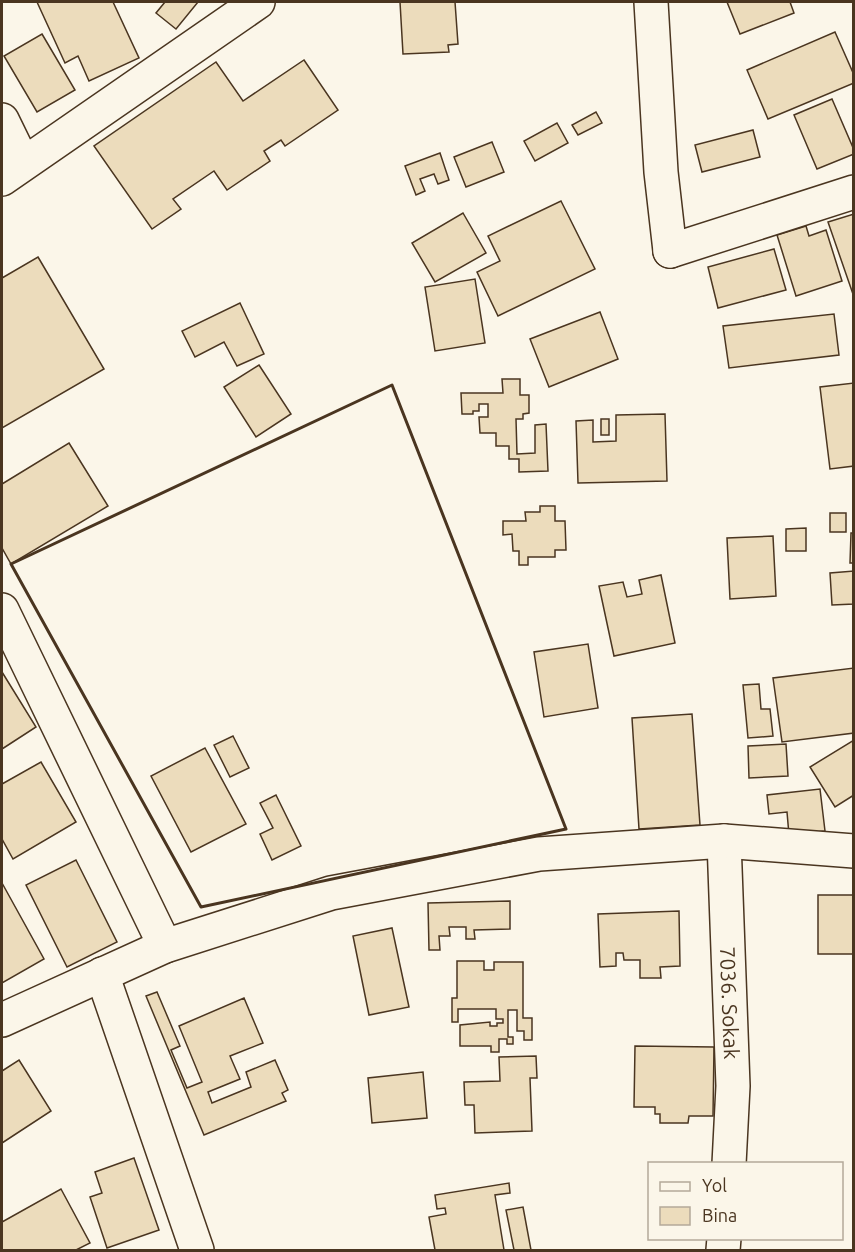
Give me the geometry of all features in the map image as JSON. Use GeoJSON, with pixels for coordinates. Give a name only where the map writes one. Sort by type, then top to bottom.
{"type":"FeatureCollection","features":[{"type":"Feature","properties":{"kind":"street"},"geometry":{"type":"LineString","coordinates":[[2,120],[12,171],[258,2]]}},
{"type":"Feature","properties":{"kind":"street"},"geometry":{"type":"LineString","coordinates":[[651,2],[661,171],[670,251],[854,192]]}},
{"type":"Feature","properties":{"kind":"street"},"geometry":{"type":"LineString","coordinates":[[2,610],[165,946]]}},
{"type":"Feature","properties":{"kind":"street"},"geometry":{"type":"LineString","coordinates":[[2,1020],[165,946],[331,893],[539,854],[724,842],[854,851]]}},
{"type":"Feature","properties":{"kind":"street","name":"7036. Sokak"},"geometry":{"type":"LineString","coordinates":[[724,842],[733,1086],[729,1162]]}},
{"type":"Feature","properties":{"kind":"street"},"geometry":{"type":"LineString","coordinates":[[102,974],[197,1251]]}},
{"type":"Feature","properties":{"kind":"building"},"geometry":{"type":"Polygon","coordinates":[[[37,2],[113,2],[139,58],[89,81],[78,56],[65,63],[37,2]]]}},
{"type":"Feature","properties":{"kind":"building"},"geometry":{"type":"Polygon","coordinates":[[[165,2],[198,2],[176,29],[156,13],[165,2]]]}},
{"type":"Feature","properties":{"kind":"building"},"geometry":{"type":"Polygon","coordinates":[[[400,2],[455,2],[458,44],[448,45],[449,52],[403,54],[400,2]]]}},
{"type":"Feature","properties":{"kind":"building"},"geometry":{"type":"Polygon","coordinates":[[[727,2],[790,2],[794,13],[740,34],[727,2]]]}},
{"type":"Feature","properties":{"kind":"building"},"geometry":{"type":"Polygon","coordinates":[[[835,32],[854,75],[854,83],[768,119],[747,70],[835,32]]]}},
{"type":"Feature","properties":{"kind":"building"},"geometry":{"type":"Polygon","coordinates":[[[42,34],[75,90],[37,112],[4,56],[42,34]]]}},
{"type":"Feature","properties":{"kind":"building"},"geometry":{"type":"Polygon","coordinates":[[[304,60],[338,110],[285,146],[281,140],[264,151],[270,161],[227,190],[214,171],[173,199],[181,209],[152,229],[94,146],[216,62],[243,101],[304,60]]]}},
{"type":"Feature","properties":{"kind":"building"},"geometry":{"type":"Polygon","coordinates":[[[832,99],[854,154],[817,169],[794,115],[832,99]]]}},
{"type":"Feature","properties":{"kind":"building"},"geometry":{"type":"Polygon","coordinates":[[[596,112],[602,123],[578,135],[572,125],[596,112]]]}},
{"type":"Feature","properties":{"kind":"building"},"geometry":{"type":"Polygon","coordinates":[[[557,123],[568,143],[535,161],[524,141],[557,123]]]}},
{"type":"Feature","properties":{"kind":"building"},"geometry":{"type":"Polygon","coordinates":[[[753,130],[760,157],[702,172],[695,145],[753,130]]]}},
{"type":"Feature","properties":{"kind":"building"},"geometry":{"type":"Polygon","coordinates":[[[492,142],[504,172],[466,187],[454,157],[492,142]]]}},
{"type":"Feature","properties":{"kind":"building"},"geometry":{"type":"Polygon","coordinates":[[[440,153],[449,180],[438,184],[434,174],[420,179],[425,191],[416,195],[405,166],[440,153]]]}},
{"type":"Feature","properties":{"kind":"building"},"geometry":{"type":"Polygon","coordinates":[[[561,201],[595,269],[498,316],[477,272],[500,261],[488,236],[561,201]]]}},
{"type":"Feature","properties":{"kind":"building"},"geometry":{"type":"Polygon","coordinates":[[[463,213],[486,253],[435,282],[412,243],[463,213]]]}},
{"type":"Feature","properties":{"kind":"building"},"geometry":{"type":"Polygon","coordinates":[[[854,214],[854,297],[828,222],[854,214]]]}},
{"type":"Feature","properties":{"kind":"building"},"geometry":{"type":"Polygon","coordinates":[[[806,226],[809,236],[826,230],[842,281],[796,296],[777,235],[806,226]]]}},
{"type":"Feature","properties":{"kind":"building"},"geometry":{"type":"Polygon","coordinates":[[[774,249],[786,290],[718,308],[708,267],[774,249]]]}},
{"type":"Feature","properties":{"kind":"building"},"geometry":{"type":"Polygon","coordinates":[[[38,257],[104,369],[2,428],[2,278],[38,257]]]}},
{"type":"Feature","properties":{"kind":"building"},"geometry":{"type":"Polygon","coordinates":[[[475,279],[485,343],[435,351],[425,287],[475,279]]]}},
{"type":"Feature","properties":{"kind":"building"},"geometry":{"type":"Polygon","coordinates":[[[240,303],[264,354],[237,366],[224,342],[195,357],[182,331],[240,303]]]}},
{"type":"Feature","properties":{"kind":"building"},"geometry":{"type":"Polygon","coordinates":[[[600,312],[618,359],[549,387],[530,339],[600,312]]]}},
{"type":"Feature","properties":{"kind":"building"},"geometry":{"type":"Polygon","coordinates":[[[834,314],[839,355],[729,368],[723,326],[834,314]]]}},
{"type":"Feature","properties":{"kind":"building"},"geometry":{"type":"Polygon","coordinates":[[[259,365],[291,414],[256,437],[224,387],[259,365]]]}},
{"type":"Feature","properties":{"kind":"building"},"geometry":{"type":"Polygon","coordinates":[[[502,379],[520,379],[520,395],[529,395],[529,413],[523,414],[523,419],[516,419],[517,454],[535,453],[535,425],[546,424],[548,471],[519,472],[519,459],[509,459],[509,446],[496,446],[496,433],[480,433],[479,417],[488,417],[488,404],[479,404],[479,411],[473,411],[473,414],[462,414],[461,393],[503,393],[502,379]]]}},
{"type":"Feature","properties":{"kind":"building"},"geometry":{"type":"Polygon","coordinates":[[[854,383],[854,466],[830,469],[820,387],[854,383]]]}},
{"type":"Feature","properties":{"kind":"building"},"geometry":{"type":"Polygon","coordinates":[[[665,414],[667,481],[578,483],[576,421],[593,420],[593,442],[616,441],[616,415],[665,414]]]}},
{"type":"Feature","properties":{"kind":"building"},"geometry":{"type":"Polygon","coordinates":[[[601,419],[609,419],[609,435],[601,435],[601,419]]]}},
{"type":"Feature","properties":{"kind":"building"},"geometry":{"type":"Polygon","coordinates":[[[69,443],[108,506],[11,564],[2,548],[2,484],[69,443]]]}},
{"type":"Feature","properties":{"kind":"building"},"geometry":{"type":"Polygon","coordinates":[[[540,506],[555,506],[555,521],[565,521],[566,550],[555,550],[555,557],[528,557],[528,565],[519,565],[519,551],[513,551],[512,534],[503,535],[503,521],[526,521],[525,512],[540,512],[540,506]]]}},
{"type":"Feature","properties":{"kind":"building"},"geometry":{"type":"Polygon","coordinates":[[[830,513],[846,513],[846,532],[830,532],[830,513]]]}},
{"type":"Feature","properties":{"kind":"building"},"geometry":{"type":"Polygon","coordinates":[[[806,528],[806,551],[786,551],[786,529],[806,528]]]}},
{"type":"Feature","properties":{"kind":"building"},"geometry":{"type":"Polygon","coordinates":[[[851,533],[854,533],[854,563],[850,563],[851,533]]]}},
{"type":"Feature","properties":{"kind":"building"},"geometry":{"type":"Polygon","coordinates":[[[773,536],[776,596],[730,599],[727,538],[773,536]]]}},
{"type":"Feature","properties":{"kind":"building"},"geometry":{"type":"Polygon","coordinates":[[[854,571],[854,604],[832,605],[830,573],[854,571]]]}},
{"type":"Feature","properties":{"kind":"building"},"geometry":{"type":"Polygon","coordinates":[[[661,575],[675,643],[614,656],[599,586],[623,582],[627,597],[642,594],[639,580],[661,575]]]}},
{"type":"Feature","properties":{"kind":"building"},"geometry":{"type":"Polygon","coordinates":[[[588,644],[598,708],[544,717],[534,652],[588,644]]]}},
{"type":"Feature","properties":{"kind":"building"},"geometry":{"type":"Polygon","coordinates":[[[854,668],[854,733],[782,742],[773,678],[854,668]]]}},
{"type":"Feature","properties":{"kind":"building"},"geometry":{"type":"Polygon","coordinates":[[[2,672],[36,727],[2,749],[2,672]]]}},
{"type":"Feature","properties":{"kind":"building"},"geometry":{"type":"Polygon","coordinates":[[[759,684],[761,709],[770,709],[773,736],[748,738],[743,685],[759,684]]]}},
{"type":"Feature","properties":{"kind":"building"},"geometry":{"type":"Polygon","coordinates":[[[692,714],[700,825],[639,829],[632,718],[692,714]]]}},
{"type":"Feature","properties":{"kind":"building"},"geometry":{"type":"Polygon","coordinates":[[[233,736],[249,768],[230,777],[214,745],[233,736]]]}},
{"type":"Feature","properties":{"kind":"building"},"geometry":{"type":"Polygon","coordinates":[[[854,740],[854,795],[835,807],[810,767],[854,740]]]}},
{"type":"Feature","properties":{"kind":"building"},"geometry":{"type":"Polygon","coordinates":[[[786,744],[788,776],[749,778],[748,746],[786,744]]]}},
{"type":"Feature","properties":{"kind":"building"},"geometry":{"type":"Polygon","coordinates":[[[205,748],[246,824],[191,852],[151,776],[205,748]]]}},
{"type":"Feature","properties":{"kind":"building"},"geometry":{"type":"Polygon","coordinates":[[[41,762],[76,822],[13,859],[2,839],[2,784],[41,762]]]}},
{"type":"Feature","properties":{"kind":"building"},"geometry":{"type":"Polygon","coordinates":[[[820,789],[825,831],[789,835],[787,812],[769,814],[767,795],[820,789]]]}},
{"type":"Feature","properties":{"kind":"building"},"geometry":{"type":"Polygon","coordinates":[[[276,795],[301,846],[272,860],[260,834],[273,828],[260,803],[276,795]]]}},
{"type":"Feature","properties":{"kind":"building"},"geometry":{"type":"Polygon","coordinates":[[[76,860],[117,942],[67,967],[26,885],[76,860]]]}},
{"type":"Feature","properties":{"kind":"building"},"geometry":{"type":"Polygon","coordinates":[[[2,883],[44,959],[2,983],[2,883]]]}},
{"type":"Feature","properties":{"kind":"building"},"geometry":{"type":"Polygon","coordinates":[[[818,895],[854,895],[854,954],[818,954],[818,895]]]}},
{"type":"Feature","properties":{"kind":"building"},"geometry":{"type":"Polygon","coordinates":[[[510,901],[510,929],[474,930],[475,939],[466,939],[466,927],[449,927],[450,936],[439,936],[440,950],[429,950],[428,903],[510,901]]]}},
{"type":"Feature","properties":{"kind":"building"},"geometry":{"type":"Polygon","coordinates":[[[679,911],[680,966],[660,967],[661,978],[640,978],[640,960],[624,960],[623,953],[616,953],[616,966],[600,967],[598,914],[679,911]]]}},
{"type":"Feature","properties":{"kind":"building"},"geometry":{"type":"Polygon","coordinates":[[[392,928],[409,1007],[369,1015],[353,936],[392,928]]]}},
{"type":"Feature","properties":{"kind":"building"},"geometry":{"type":"Polygon","coordinates":[[[457,961],[484,961],[484,970],[494,970],[494,962],[523,962],[523,1018],[532,1018],[532,1040],[524,1040],[524,1031],[517,1031],[517,1010],[508,1010],[508,1037],[513,1037],[513,1044],[507,1044],[507,1039],[499,1039],[499,1052],[491,1052],[491,1046],[460,1046],[460,1025],[490,1022],[490,1026],[497,1026],[497,1023],[503,1023],[503,1019],[496,1019],[496,1009],[458,1009],[458,1022],[452,1022],[452,998],[457,998],[457,961]]]}},
{"type":"Feature","properties":{"kind":"building"},"geometry":{"type":"Polygon","coordinates":[[[157,992],[180,1046],[171,1050],[187,1088],[202,1082],[179,1026],[244,998],[263,1043],[230,1056],[240,1079],[208,1092],[212,1103],[251,1087],[246,1072],[275,1060],[288,1090],[282,1093],[286,1101],[204,1135],[146,996],[157,992]]]}},
{"type":"Feature","properties":{"kind":"building"},"geometry":{"type":"Polygon","coordinates":[[[635,1046],[714,1047],[713,1116],[689,1116],[688,1123],[660,1123],[660,1114],[655,1114],[655,1107],[634,1107],[635,1046]]]}},
{"type":"Feature","properties":{"kind":"building"},"geometry":{"type":"Polygon","coordinates":[[[536,1056],[537,1078],[530,1078],[532,1131],[475,1133],[474,1105],[465,1105],[464,1082],[500,1081],[499,1057],[536,1056]]]}},
{"type":"Feature","properties":{"kind":"building"},"geometry":{"type":"Polygon","coordinates":[[[19,1060],[51,1111],[2,1143],[2,1071],[19,1060]]]}},
{"type":"Feature","properties":{"kind":"building"},"geometry":{"type":"Polygon","coordinates":[[[423,1072],[427,1118],[372,1123],[368,1078],[423,1072]]]}},
{"type":"Feature","properties":{"kind":"building"},"geometry":{"type":"Polygon","coordinates":[[[134,1158],[159,1230],[107,1248],[90,1197],[102,1193],[95,1172],[134,1158]]]}},
{"type":"Feature","properties":{"kind":"building"},"geometry":{"type":"Polygon","coordinates":[[[509,1183],[510,1193],[495,1195],[504,1250],[435,1250],[429,1217],[446,1214],[445,1208],[437,1209],[435,1195],[509,1183]]]}},
{"type":"Feature","properties":{"kind":"building"},"geometry":{"type":"Polygon","coordinates":[[[61,1189],[90,1243],[76,1250],[2,1250],[2,1222],[61,1189]]]}},
{"type":"Feature","properties":{"kind":"building"},"geometry":{"type":"Polygon","coordinates":[[[523,1207],[531,1250],[514,1250],[506,1210],[523,1207]]]}},
{"type":"Feature","properties":{"kind":"wall"},"geometry":{"type":"LineString","coordinates":[[392,385],[566,829],[201,907],[11,564],[392,385]]}}]}
